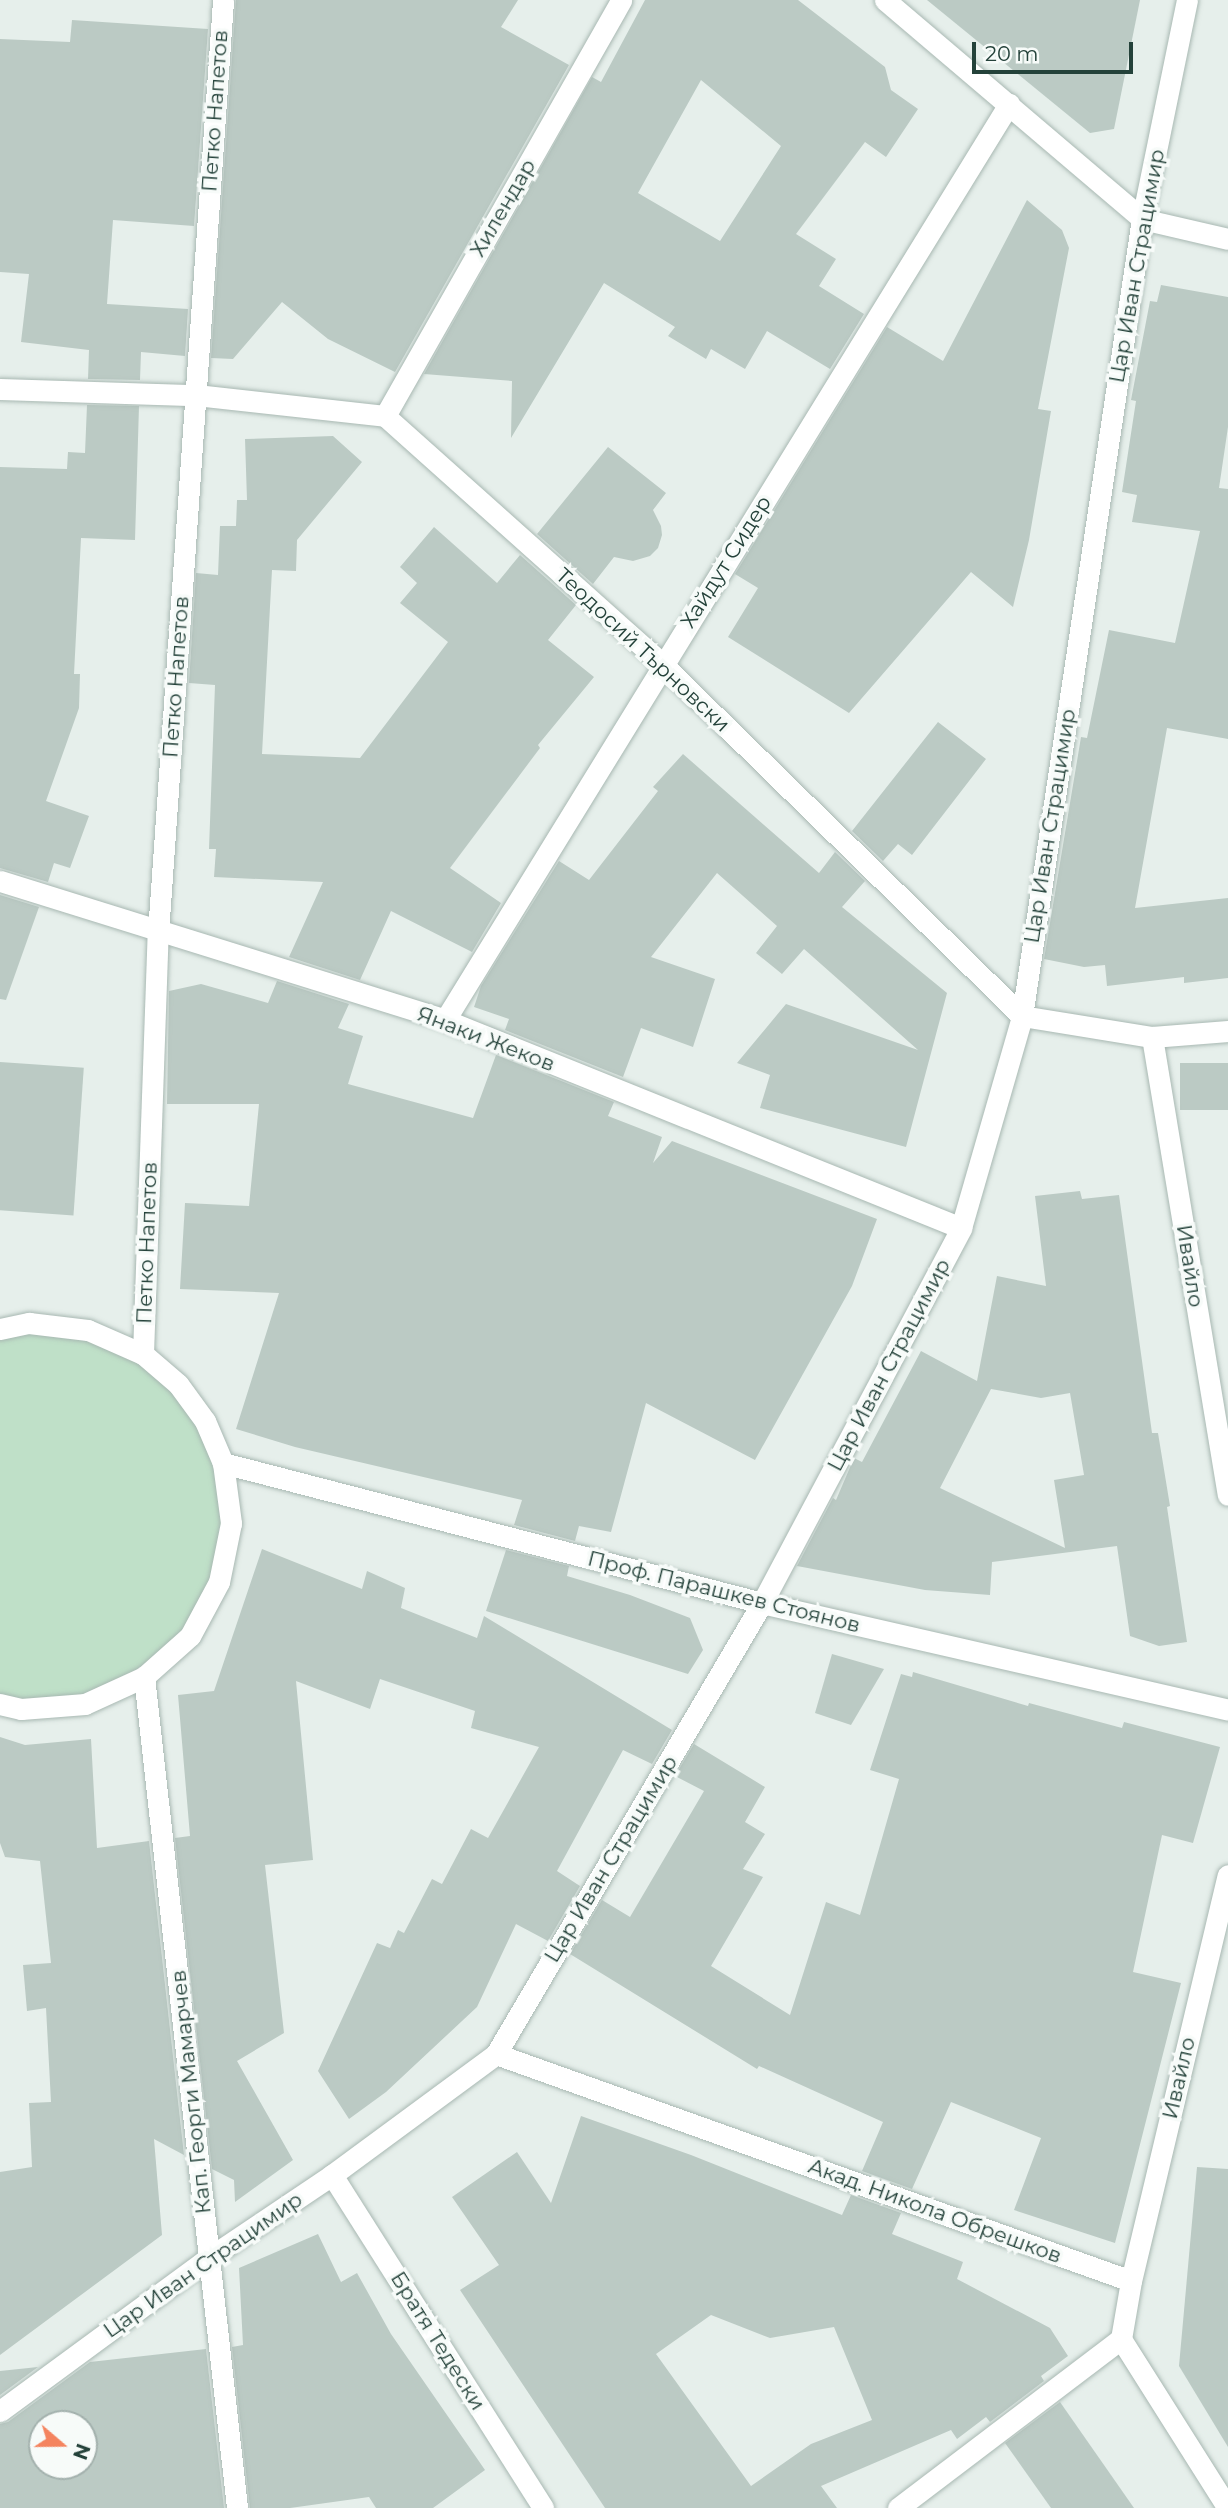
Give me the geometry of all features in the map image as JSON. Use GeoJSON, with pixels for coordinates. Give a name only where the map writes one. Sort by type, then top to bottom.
{"type":"FeatureCollection","features":[{"type":"Feature","properties":{"kind":"street","name":"Петко Напетов"},"geometry":{"type":"LineString","coordinates":[[143,1354],[158,933],[223,0]]}},
{"type":"Feature","properties":{"kind":"street","name":"Хилендар"},"geometry":{"type":"LineString","coordinates":[[385,416],[621,0]]}},
{"type":"Feature","properties":{"kind":"street"},"geometry":{"type":"LineString","coordinates":[[885,0],[1142,219],[1228,239]]}},
{"type":"Feature","properties":{"kind":"street","name":"Цар Иван Страцимир"},"geometry":{"type":"LineString","coordinates":[[0,2411],[209,2257],[332,2175],[496,2054],[762,1603],[961,1228],[1022,1016],[1142,219],[1186,0]]}},
{"type":"Feature","properties":{"kind":"street","name":"Хайдут Сидер"},"geometry":{"type":"LineString","coordinates":[[445,1020],[1009,104]]}},
{"type":"Feature","properties":{"kind":"street"},"geometry":{"type":"LineString","coordinates":[[0,389],[196,395],[385,416]]}},
{"type":"Feature","properties":{"kind":"street","name":"Теодосий Търновски"},"geometry":{"type":"LineString","coordinates":[[385,416],[662,664],[1022,1016]]}},
{"type":"Feature","properties":{"kind":"street","name":"Янаки Жеков"},"geometry":{"type":"LineString","coordinates":[[0,881],[158,933],[445,1020],[961,1228]]}},
{"type":"Feature","properties":{"kind":"street"},"geometry":{"type":"LineString","coordinates":[[1022,1016],[1152,1037],[1228,1031]]}},
{"type":"Feature","properties":{"kind":"street","name":"Ивайло"},"geometry":{"type":"LineString","coordinates":[[1152,1037],[1228,1495]]}},
{"type":"Feature","properties":{"kind":"street"},"geometry":{"type":"LineString","coordinates":[[0,1329],[29,1323],[88,1330],[143,1354],[178,1384],[205,1421],[223,1462],[231,1523],[219,1582],[190,1636],[144,1677],[85,1704],[21,1709],[0,1704]]}},
{"type":"Feature","properties":{"kind":"street","name":"Проф. Парашкев Стоянов"},"geometry":{"type":"LineString","coordinates":[[223,1462],[762,1603],[1228,1710]]}},
{"type":"Feature","properties":{"kind":"street","name":"Кап. Георги Мамарчев"},"geometry":{"type":"LineString","coordinates":[[144,1677],[237,2508]]}},
{"type":"Feature","properties":{"kind":"street","name":"Ивайло"},"geometry":{"type":"LineString","coordinates":[[1131,2281],[1228,1875]]}},
{"type":"Feature","properties":{"kind":"street","name":"Акад. Никола Обрешков"},"geometry":{"type":"LineString","coordinates":[[496,2054],[1131,2281]]}},
{"type":"Feature","properties":{"kind":"street","name":"Братя Тедески"},"geometry":{"type":"LineString","coordinates":[[332,2175],[543,2508]]}},
{"type":"Feature","properties":{"kind":"street"},"geometry":{"type":"LineString","coordinates":[[1131,2281],[1121,2339],[1228,2508]]}},
{"type":"Feature","properties":{"kind":"street"},"geometry":{"type":"LineString","coordinates":[[898,2508],[1121,2339]]}},
{"type":"Feature","properties":{"kind":"green space"},"geometry":{"type":"Polygon","coordinates":[[[29,1323],[143,1354],[206,1420],[231,1523],[189,1635],[85,1703],[0,1703],[0,1327],[29,1323]]]}},
{"type":"Feature","properties":{"kind":"building"},"geometry":{"type":"Polygon","coordinates":[[[236,0],[518,0],[501,27],[569,65],[395,372],[328,339],[282,302],[233,359],[211,358],[236,0]]]}},
{"type":"Feature","properties":{"kind":"building"},"geometry":{"type":"Polygon","coordinates":[[[645,0],[798,0],[885,67],[891,90],[918,109],[886,157],[865,142],[796,234],[836,259],[819,286],[864,314],[830,369],[767,331],[745,369],[711,349],[706,359],[668,336],[675,327],[604,283],[511,438],[512,381],[424,374],[592,77],[601,82],[645,0]],[[701,80],[638,193],[720,241],[781,146],[701,80]]]}},
{"type":"Feature","properties":{"kind":"building"},"geometry":{"type":"Polygon","coordinates":[[[927,0],[1140,0],[1114,129],[1090,133],[927,0]]]}},
{"type":"Feature","properties":{"kind":"building"},"geometry":{"type":"Polygon","coordinates":[[[72,20],[208,29],[194,226],[113,220],[107,304],[188,309],[185,356],[141,352],[140,380],[88,379],[89,350],[21,342],[29,274],[0,272],[0,39],[70,42],[72,20]]]}},
{"type":"Feature","properties":{"kind":"building"},"geometry":{"type":"Polygon","coordinates":[[[1027,200],[1062,230],[1069,248],[1038,409],[1051,411],[1029,540],[1013,607],[971,572],[849,713],[728,637],[758,588],[735,574],[887,327],[943,361],[1027,200]]]}},
{"type":"Feature","properties":{"kind":"building"},"geometry":{"type":"Polygon","coordinates":[[[1161,285],[1228,297],[1228,427],[1219,488],[1228,489],[1228,739],[1167,728],[1135,908],[1228,898],[1228,978],[1184,983],[1184,977],[1107,986],[1105,965],[1084,967],[1044,959],[1081,737],[1087,738],[1109,630],[1175,643],[1200,531],[1132,522],[1137,495],[1122,492],[1136,401],[1131,400],[1150,301],[1157,302],[1161,285]]]}},
{"type":"Feature","properties":{"kind":"building"},"geometry":{"type":"Polygon","coordinates":[[[87,405],[139,406],[135,540],[81,538],[74,674],[80,674],[79,708],[46,801],[89,816],[70,868],[54,863],[48,882],[0,868],[0,467],[67,469],[68,452],[85,453],[87,405]]]}},
{"type":"Feature","properties":{"kind":"building"},"geometry":{"type":"Polygon","coordinates":[[[333,436],[362,462],[297,540],[296,571],[272,570],[262,754],[360,758],[448,642],[400,603],[417,583],[400,567],[434,527],[497,583],[520,555],[576,605],[548,640],[594,677],[538,745],[540,748],[450,868],[501,903],[472,952],[391,911],[360,980],[289,957],[323,882],[214,877],[216,849],[209,849],[215,685],[189,683],[196,573],[218,575],[220,526],[236,526],[237,500],[247,500],[245,439],[333,436]]]}},
{"type":"Feature","properties":{"kind":"building"},"geometry":{"type":"Polygon","coordinates":[[[608,447],[666,493],[653,510],[661,526],[662,535],[658,548],[650,556],[633,561],[614,557],[593,584],[537,534],[608,447]]]}},
{"type":"Feature","properties":{"kind":"building"},"geometry":{"type":"Polygon","coordinates":[[[938,722],[986,759],[912,855],[898,844],[883,861],[852,831],[938,722]]]}},
{"type":"Feature","properties":{"kind":"building"},"geometry":{"type":"Polygon","coordinates":[[[683,754],[819,873],[835,852],[865,881],[842,907],[947,993],[906,1147],[760,1108],[770,1075],[737,1063],[786,1004],[918,1050],[804,949],[782,974],[756,953],[777,926],[717,873],[651,957],[715,979],[693,1047],[641,1028],[623,1077],[505,1030],[509,1019],[474,1007],[481,986],[559,861],[589,880],[658,791],[653,787],[683,754]]]}},
{"type":"Feature","properties":{"kind":"building"},"geometry":{"type":"Polygon","coordinates":[[[0,895],[39,907],[6,1000],[0,999],[0,895]]]}},
{"type":"Feature","properties":{"kind":"building"},"geometry":{"type":"Polygon","coordinates":[[[277,981],[349,1004],[338,1028],[363,1036],[348,1084],[473,1118],[496,1055],[614,1102],[608,1116],[662,1137],[653,1163],[672,1141],[877,1219],[852,1286],[755,1460],[646,1403],[611,1532],[579,1526],[575,1541],[514,1525],[522,1500],[295,1447],[236,1429],[279,1293],[180,1289],[185,1203],[249,1206],[259,1104],[167,1104],[169,991],[201,984],[268,1003],[277,981]]]}},
{"type":"Feature","properties":{"kind":"building"},"geometry":{"type":"Polygon","coordinates":[[[0,1062],[84,1068],[73,1215],[0,1210],[0,1062]]]}},
{"type":"Feature","properties":{"kind":"building"},"geometry":{"type":"Polygon","coordinates":[[[1180,1063],[1228,1063],[1228,1110],[1180,1110],[1180,1063]]]}},
{"type":"Feature","properties":{"kind":"building"},"geometry":{"type":"Polygon","coordinates":[[[1080,1191],[1082,1199],[1119,1195],[1152,1433],[1158,1433],[1170,1506],[1167,1507],[1187,1642],[1159,1646],[1130,1636],[1117,1546],[992,1562],[990,1595],[925,1590],[797,1566],[833,1498],[836,1500],[854,1458],[862,1462],[921,1351],[977,1381],[997,1276],[1046,1286],[1035,1196],[1080,1191]],[[991,1389],[940,1488],[1065,1548],[1054,1480],[1084,1475],[1070,1393],[1041,1398],[991,1389]]]}},
{"type":"Feature","properties":{"kind":"building"},"geometry":{"type":"Polygon","coordinates":[[[262,1549],[362,1589],[367,1571],[405,1588],[401,1608],[477,1638],[484,1616],[672,1730],[652,1764],[623,1750],[557,1871],[580,1886],[548,1941],[516,1924],[477,2007],[386,2092],[349,2119],[318,2071],[377,1943],[390,1948],[398,1930],[404,1933],[432,1879],[442,1884],[471,1829],[488,1838],[539,1747],[471,1728],[475,1711],[380,1679],[370,1709],[296,1681],[313,1860],[265,1865],[284,2033],[237,2061],[293,2160],[235,2202],[234,2180],[212,2169],[175,1838],[190,1836],[178,1695],[214,1691],[262,1549]]]}},
{"type":"Feature","properties":{"kind":"building"},"geometry":{"type":"Polygon","coordinates":[[[506,1550],[569,1566],[567,1576],[630,1595],[690,1618],[703,1650],[688,1674],[486,1611],[506,1550]]]}},
{"type":"Feature","properties":{"kind":"building"},"geometry":{"type":"Polygon","coordinates":[[[832,1654],[884,1669],[851,1725],[815,1713],[832,1654]]]}},
{"type":"Feature","properties":{"kind":"building"},"geometry":{"type":"Polygon","coordinates":[[[913,1672],[1028,1706],[1029,1703],[1122,1728],[1124,1722],[1220,1747],[1193,1843],[1162,1835],[1133,1972],[1181,1983],[1115,2243],[1014,2210],[1041,2138],[951,2102],[912,2189],[862,2171],[883,2122],[759,2066],[757,2069],[570,1954],[602,1900],[630,1917],[704,1791],[675,1776],[694,1744],[765,1787],[745,1822],[765,1834],[743,1869],[763,1877],[711,1966],[790,2015],[826,1902],[860,1915],[899,1779],[870,1770],[901,1674],[912,1677],[913,1672]]]}},
{"type":"Feature","properties":{"kind":"building"},"geometry":{"type":"Polygon","coordinates":[[[0,1737],[25,1745],[91,1739],[97,1848],[149,1841],[184,2155],[154,2139],[162,2235],[0,2355],[0,2172],[32,2167],[29,2103],[51,2102],[46,2008],[27,2011],[23,1965],[51,1963],[40,1861],[5,1857],[0,1843],[0,1737]]]}},
{"type":"Feature","properties":{"kind":"building"},"geometry":{"type":"Polygon","coordinates":[[[581,2116],[691,2155],[842,2215],[851,2195],[901,2213],[892,2234],[963,2262],[957,2279],[1050,2328],[1068,2356],[1041,2376],[1044,2381],[990,2422],[986,2417],[957,2439],[951,2430],[821,2486],[837,2508],[605,2508],[460,2290],[499,2265],[452,2197],[517,2152],[551,2203],[581,2116]],[[711,2315],[656,2354],[751,2486],[811,2444],[872,2420],[834,2327],[770,2338],[711,2315]]]}},
{"type":"Feature","properties":{"kind":"building"},"geometry":{"type":"Polygon","coordinates":[[[1197,2167],[1228,2169],[1228,2447],[1179,2366],[1197,2167]]]}},
{"type":"Feature","properties":{"kind":"building"},"geometry":{"type":"Polygon","coordinates":[[[318,2234],[341,2282],[357,2273],[391,2334],[485,2470],[433,2508],[376,2508],[369,2497],[290,2508],[250,2508],[232,2347],[243,2345],[239,2268],[318,2234]]]}},
{"type":"Feature","properties":{"kind":"building"},"geometry":{"type":"Polygon","coordinates":[[[206,2349],[224,2508],[0,2508],[0,2424],[8,2422],[90,2362],[206,2349]]]}},
{"type":"Feature","properties":{"kind":"building"},"geometry":{"type":"Polygon","coordinates":[[[38,2367],[0,2395],[0,2371],[38,2367]]]}},
{"type":"Feature","properties":{"kind":"building"},"geometry":{"type":"Polygon","coordinates":[[[1060,2402],[1134,2508],[1051,2508],[1005,2443],[1060,2402]]]}}]}
